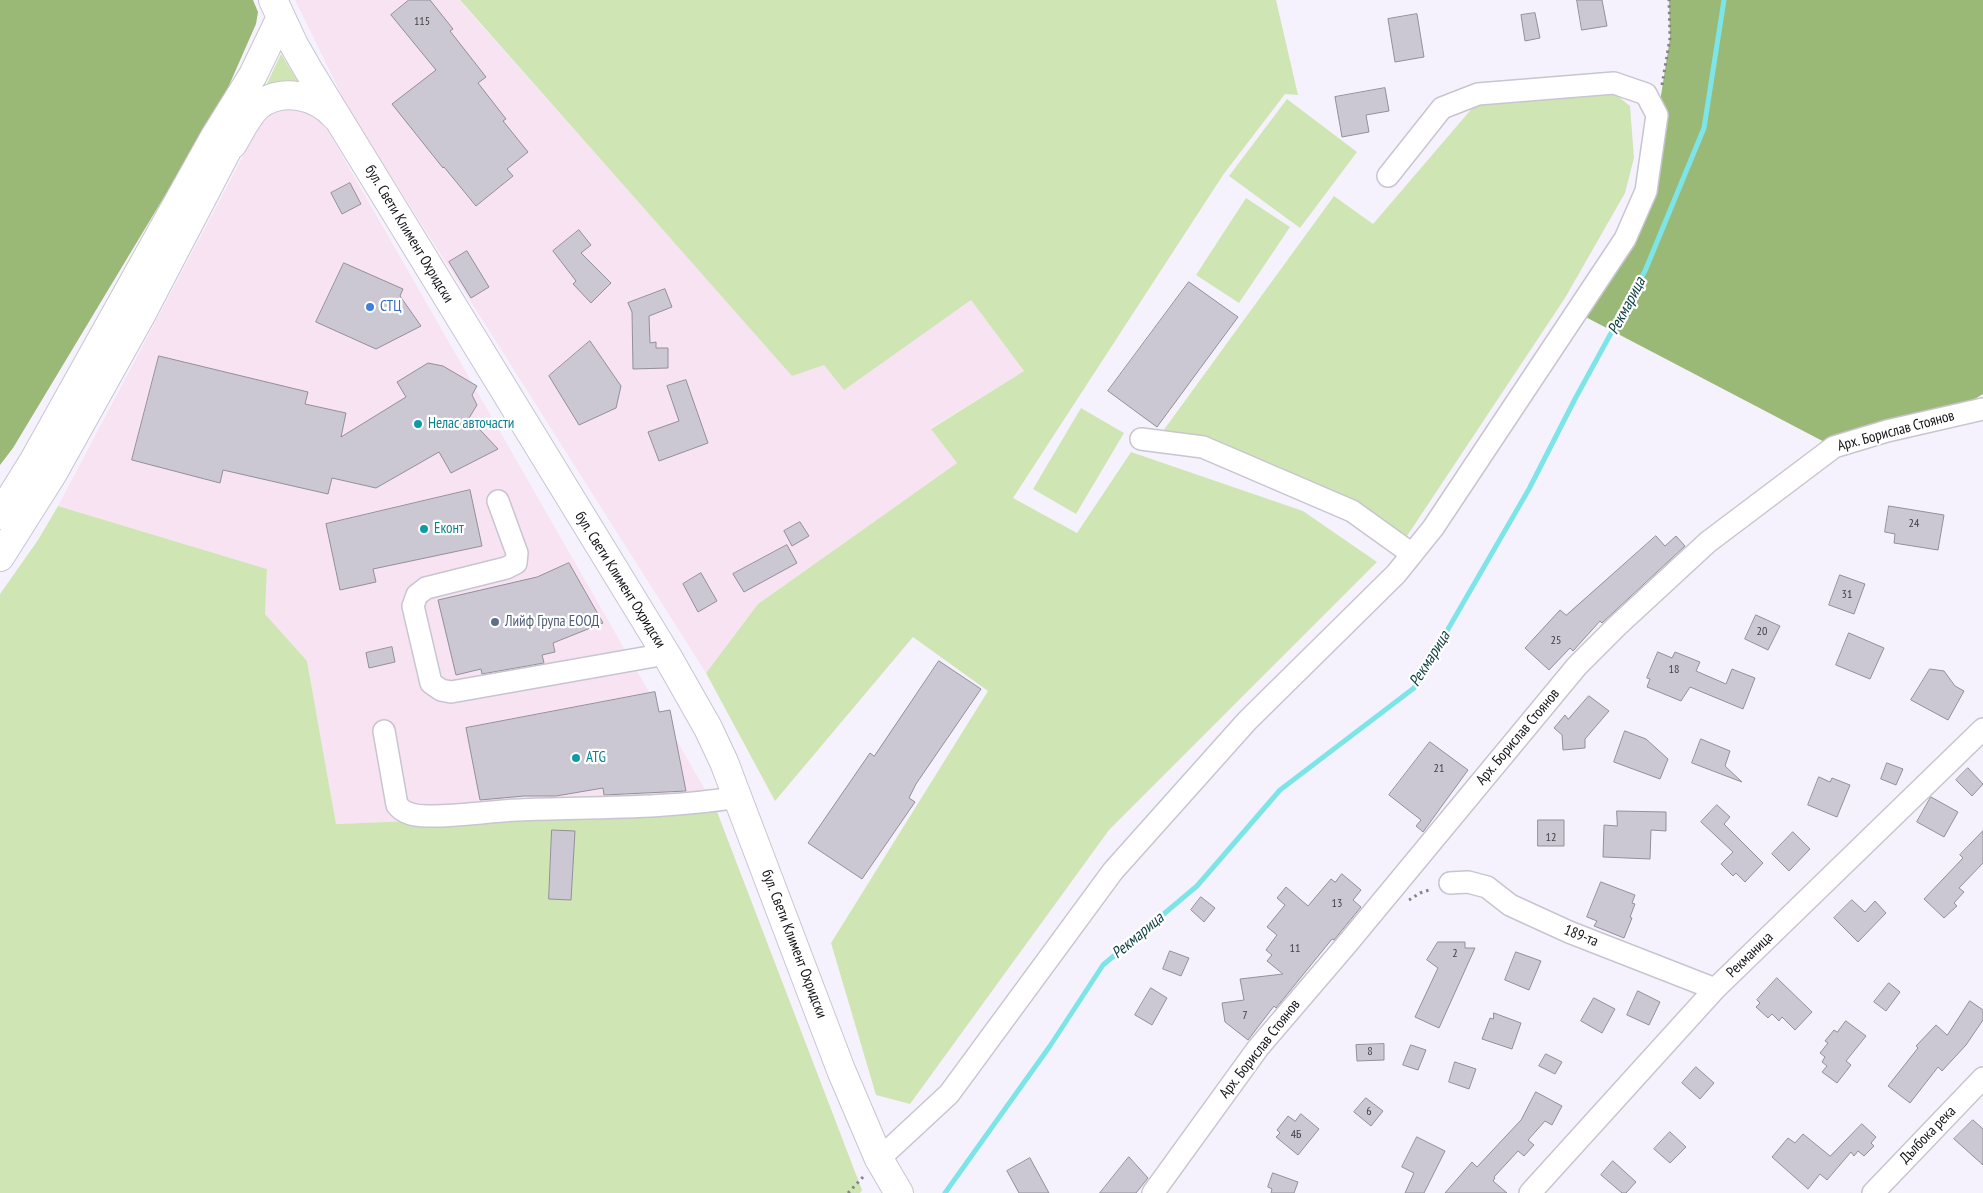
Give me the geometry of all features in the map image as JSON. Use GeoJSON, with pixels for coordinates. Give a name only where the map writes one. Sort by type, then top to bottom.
{"type":"FeatureCollection","features":[{"type":"Feature","properties":{"kind":"main road"},"geometry":{"type":"LineString","coordinates":[[231,146],[253,75],[277,9]]}},
{"type":"Feature","properties":{"kind":"main road","name":"бул. Свети Климент Охридски"},"geometry":{"type":"LineString","coordinates":[[277,9],[294,45],[666,654],[708,728],[739,798],[841,1070],[888,1175]]}},
{"type":"Feature","properties":{"kind":"main road"},"geometry":{"type":"LineString","coordinates":[[0,515],[33,462],[214,138],[253,75]]}},
{"type":"Feature","properties":{"kind":"main road"},"geometry":{"type":"LineString","coordinates":[[0,557],[53,473],[140,317],[231,146],[258,106],[274,98],[302,96],[313,100],[329,110],[344,127]]}},
{"type":"Feature","properties":{"kind":"street"},"geometry":{"type":"LineString","coordinates":[[888,1175],[1120,864],[1247,721],[1396,574],[1433,528],[1625,239],[1646,191],[1657,115],[1646,94],[1614,83],[1478,94],[1442,108],[1388,176]]}},
{"type":"Feature","properties":{"kind":"street","name":"Арх. Борислав Стоянов"},"geometry":{"type":"LineString","coordinates":[[1153,1193],[1258,1048],[1347,944],[1577,666],[1617,626],[1708,542],[1834,446],[1887,431],[1983,409]]}},
{"type":"Feature","properties":{"kind":"street"},"geometry":{"type":"LineString","coordinates":[[1141,439],[1203,446],[1352,511],[1412,554]]}},
{"type":"Feature","properties":{"kind":"street"},"geometry":{"type":"LineString","coordinates":[[498,500],[517,553],[516,563],[506,568],[426,588],[417,595],[413,606],[432,683],[441,690],[451,692],[666,654]]}},
{"type":"Feature","properties":{"kind":"street","name":"Рекманица"},"geometry":{"type":"LineString","coordinates":[[1530,1193],[1714,989],[1983,729]]}},
{"type":"Feature","properties":{"kind":"street"},"geometry":{"type":"LineString","coordinates":[[384,731],[397,805],[401,811],[408,814],[427,816],[502,810],[697,804],[739,798]]}},
{"type":"Feature","properties":{"kind":"street","name":"189-та"},"geometry":{"type":"LineString","coordinates":[[1450,883],[1468,882],[1487,887],[1510,906],[1714,989]]}},
{"type":"Feature","properties":{"kind":"street","name":"Дълбока река"},"geometry":{"type":"LineString","coordinates":[[1872,1193],[1983,1078]]}},
{"type":"Feature","properties":{"kind":"path"},"geometry":{"type":"LineString","coordinates":[[1657,115],[1670,38],[1669,0]]}},
{"type":"Feature","properties":{"kind":"shaded area"},"geometry":{"type":"Polygon","coordinates":[[[295,0],[459,0],[792,375],[824,365],[844,389],[971,300],[1024,371],[931,428],[957,463],[758,604],[706,673],[348,108],[295,0]]]}},
{"type":"Feature","properties":{"kind":"shaded area"},"geometry":{"type":"Polygon","coordinates":[[[305,108],[324,124],[716,809],[336,824],[307,661],[265,614],[267,569],[58,506],[259,126],[279,109],[305,108]]]}},
{"type":"Feature","properties":{"kind":"green space"},"geometry":{"type":"Polygon","coordinates":[[[0,0],[253,0],[258,12],[256,24],[223,99],[13,448],[0,465],[0,0]]]}},
{"type":"Feature","properties":{"kind":"green space"},"geometry":{"type":"Polygon","coordinates":[[[460,0],[1276,0],[1298,95],[1285,94],[1223,175],[1013,498],[1077,533],[1131,452],[1303,511],[1377,562],[1109,830],[910,1104],[876,1095],[831,943],[988,691],[913,637],[775,801],[706,673],[758,604],[957,463],[931,429],[1024,371],[971,300],[844,390],[824,365],[792,376],[460,0]]]}},
{"type":"Feature","properties":{"kind":"green space"},"geometry":{"type":"Polygon","coordinates":[[[1669,0],[1983,0],[1983,394],[1973,400],[1894,420],[1834,447],[1576,312],[1646,191],[1670,38],[1669,0]]]}},
{"type":"Feature","properties":{"kind":"green space"},"geometry":{"type":"Polygon","coordinates":[[[281,54],[302,88],[264,90],[281,54]]]}},
{"type":"Feature","properties":{"kind":"green space"},"geometry":{"type":"Polygon","coordinates":[[[1609,89],[1630,106],[1634,158],[1625,193],[1565,298],[1407,536],[1359,505],[1209,440],[1163,431],[1334,196],[1373,224],[1474,106],[1609,89]]]}},
{"type":"Feature","properties":{"kind":"green space"},"geometry":{"type":"Polygon","coordinates":[[[1287,99],[1357,152],[1300,228],[1229,176],[1287,99]]]}},
{"type":"Feature","properties":{"kind":"green space"},"geometry":{"type":"Polygon","coordinates":[[[1246,198],[1290,227],[1239,303],[1196,275],[1246,198]]]}},
{"type":"Feature","properties":{"kind":"green space"},"geometry":{"type":"Polygon","coordinates":[[[1081,408],[1124,433],[1076,514],[1033,489],[1081,408]]]}},
{"type":"Feature","properties":{"kind":"green space"},"geometry":{"type":"Polygon","coordinates":[[[58,506],[267,569],[265,614],[307,661],[336,824],[716,809],[862,1190],[860,1193],[0,1193],[0,594],[38,540],[58,506]]]}},
{"type":"Feature","properties":{"kind":"building"},"geometry":{"type":"Polygon","coordinates":[[[409,0],[430,0],[453,29],[450,31],[486,77],[478,83],[506,119],[503,121],[528,152],[507,169],[513,176],[476,206],[392,104],[436,70],[391,15],[409,0]]]}},
{"type":"Feature","properties":{"kind":"building"},"geometry":{"type":"Polygon","coordinates":[[[1577,0],[1602,0],[1607,26],[1582,30],[1577,0]]]}},
{"type":"Feature","properties":{"kind":"building"},"geometry":{"type":"Polygon","coordinates":[[[1535,13],[1540,38],[1525,41],[1521,15],[1535,13]]]}},
{"type":"Feature","properties":{"kind":"building"},"geometry":{"type":"Polygon","coordinates":[[[1417,14],[1424,57],[1395,62],[1388,19],[1417,14]]]}},
{"type":"Feature","properties":{"kind":"building"},"geometry":{"type":"Polygon","coordinates":[[[1385,88],[1389,111],[1366,115],[1369,132],[1342,137],[1335,97],[1385,88]]]}},
{"type":"Feature","properties":{"kind":"building"},"geometry":{"type":"Polygon","coordinates":[[[350,183],[361,204],[342,214],[331,193],[350,183]]]}},
{"type":"Feature","properties":{"kind":"building"},"geometry":{"type":"Polygon","coordinates":[[[579,230],[591,245],[581,253],[611,283],[591,303],[573,284],[576,281],[553,251],[579,230]]]}},
{"type":"Feature","properties":{"kind":"building"},"geometry":{"type":"Polygon","coordinates":[[[467,251],[489,287],[471,298],[449,262],[467,251]]]}},
{"type":"Feature","properties":{"kind":"building"},"geometry":{"type":"Polygon","coordinates":[[[344,263],[403,289],[400,296],[421,326],[376,349],[316,322],[344,263]]]}},
{"type":"Feature","properties":{"kind":"building"},"geometry":{"type":"Polygon","coordinates":[[[1189,282],[1238,317],[1157,427],[1108,391],[1189,282]]]}},
{"type":"Feature","properties":{"kind":"building"},"geometry":{"type":"Polygon","coordinates":[[[665,289],[672,307],[649,316],[650,343],[656,342],[656,348],[668,348],[668,368],[633,369],[632,312],[628,303],[665,289]]]}},
{"type":"Feature","properties":{"kind":"building"},"geometry":{"type":"Polygon","coordinates":[[[590,341],[621,386],[616,408],[579,425],[549,376],[590,341]]]}},
{"type":"Feature","properties":{"kind":"building"},"geometry":{"type":"Polygon","coordinates":[[[159,356],[308,392],[305,404],[346,413],[341,437],[406,397],[397,382],[428,363],[443,366],[477,386],[472,395],[477,405],[469,418],[498,449],[451,473],[439,452],[376,488],[332,478],[328,494],[223,470],[220,483],[132,460],[159,356]]]}},
{"type":"Feature","properties":{"kind":"building"},"geometry":{"type":"Polygon","coordinates":[[[686,380],[708,443],[659,461],[648,432],[679,421],[667,386],[686,380]]]}},
{"type":"Feature","properties":{"kind":"building","name":"Еконт"},"geometry":{"type":"Polygon","coordinates":[[[470,490],[482,546],[373,569],[376,582],[340,590],[326,524],[470,490]]]}},
{"type":"Feature","properties":{"kind":"building"},"geometry":{"type":"Polygon","coordinates":[[[1889,506],[1944,515],[1938,550],[1894,543],[1895,534],[1885,532],[1889,506]]]}},
{"type":"Feature","properties":{"kind":"building"},"geometry":{"type":"Polygon","coordinates":[[[800,522],[809,536],[792,546],[784,531],[800,522]]]}},
{"type":"Feature","properties":{"kind":"building"},"geometry":{"type":"Polygon","coordinates":[[[1656,536],[1665,546],[1676,536],[1685,546],[1602,623],[1600,621],[1573,651],[1570,648],[1549,670],[1525,648],[1560,610],[1566,615],[1656,536]]]}},
{"type":"Feature","properties":{"kind":"building"},"geometry":{"type":"Polygon","coordinates":[[[787,545],[797,563],[744,592],[733,574],[787,545]]]}},
{"type":"Feature","properties":{"kind":"building","name":"Лийф Група ЕООД"},"geometry":{"type":"Polygon","coordinates":[[[569,563],[603,623],[553,643],[555,652],[542,655],[544,663],[482,674],[481,669],[456,675],[438,600],[537,577],[569,563]]]}},
{"type":"Feature","properties":{"kind":"building"},"geometry":{"type":"Polygon","coordinates":[[[701,573],[717,601],[698,612],[683,584],[701,573]]]}},
{"type":"Feature","properties":{"kind":"building"},"geometry":{"type":"Polygon","coordinates":[[[1840,575],[1865,584],[1854,614],[1829,605],[1840,575]]]}},
{"type":"Feature","properties":{"kind":"building"},"geometry":{"type":"Polygon","coordinates":[[[1756,615],[1780,626],[1768,650],[1745,639],[1756,615]]]}},
{"type":"Feature","properties":{"kind":"building"},"geometry":{"type":"Polygon","coordinates":[[[1849,633],[1884,648],[1870,679],[1836,665],[1849,633]]]}},
{"type":"Feature","properties":{"kind":"building"},"geometry":{"type":"Polygon","coordinates":[[[392,647],[395,662],[369,668],[366,653],[392,647]]]}},
{"type":"Feature","properties":{"kind":"building"},"geometry":{"type":"Polygon","coordinates":[[[1658,652],[1672,658],[1675,652],[1700,662],[1696,671],[1726,684],[1732,669],[1755,678],[1743,709],[1690,687],[1681,701],[1647,687],[1650,679],[1647,678],[1658,652]]]}},
{"type":"Feature","properties":{"kind":"building"},"geometry":{"type":"Polygon","coordinates":[[[939,661],[981,689],[916,784],[909,798],[915,802],[862,879],[808,843],[870,753],[874,756],[939,661]]]}},
{"type":"Feature","properties":{"kind":"building"},"geometry":{"type":"Polygon","coordinates":[[[1930,669],[1944,671],[1955,686],[1964,691],[1948,720],[1911,700],[1930,669]]]}},
{"type":"Feature","properties":{"kind":"building","name":"ATG"},"geometry":{"type":"Polygon","coordinates":[[[655,692],[659,712],[670,710],[686,791],[604,795],[603,788],[556,796],[524,796],[480,800],[466,728],[655,692]]]}},
{"type":"Feature","properties":{"kind":"building"},"geometry":{"type":"Polygon","coordinates":[[[1589,696],[1609,711],[1585,739],[1585,748],[1563,750],[1562,735],[1554,728],[1565,715],[1568,719],[1589,696]]]}},
{"type":"Feature","properties":{"kind":"building"},"geometry":{"type":"Polygon","coordinates":[[[1625,731],[1646,739],[1668,759],[1660,779],[1614,762],[1625,731]]]}},
{"type":"Feature","properties":{"kind":"building"},"geometry":{"type":"Polygon","coordinates":[[[1701,739],[1730,751],[1725,766],[1742,782],[1692,763],[1701,739]]]}},
{"type":"Feature","properties":{"kind":"building"},"geometry":{"type":"Polygon","coordinates":[[[1430,742],[1468,770],[1423,832],[1416,826],[1421,820],[1389,795],[1430,742]]]}},
{"type":"Feature","properties":{"kind":"building"},"geometry":{"type":"Polygon","coordinates":[[[1887,763],[1903,769],[1896,785],[1881,779],[1887,763]]]}},
{"type":"Feature","properties":{"kind":"building"},"geometry":{"type":"Polygon","coordinates":[[[1968,768],[1983,784],[1972,796],[1956,780],[1968,768]]]}},
{"type":"Feature","properties":{"kind":"building"},"geometry":{"type":"Polygon","coordinates":[[[1819,777],[1830,782],[1832,778],[1850,785],[1837,817],[1808,805],[1819,777]]]}},
{"type":"Feature","properties":{"kind":"building"},"geometry":{"type":"Polygon","coordinates":[[[1931,797],[1958,812],[1944,837],[1917,822],[1931,797]]]}},
{"type":"Feature","properties":{"kind":"building"},"geometry":{"type":"Polygon","coordinates":[[[1717,805],[1730,817],[1724,824],[1763,863],[1745,882],[1736,873],[1733,876],[1721,864],[1733,852],[1701,822],[1717,805]]]}},
{"type":"Feature","properties":{"kind":"building"},"geometry":{"type":"Polygon","coordinates":[[[1617,811],[1666,812],[1666,831],[1651,830],[1650,859],[1603,857],[1604,825],[1617,826],[1617,811]]]}},
{"type":"Feature","properties":{"kind":"building"},"geometry":{"type":"Polygon","coordinates":[[[1538,820],[1564,820],[1564,846],[1538,846],[1538,820]]]}},
{"type":"Feature","properties":{"kind":"building"},"geometry":{"type":"Polygon","coordinates":[[[552,830],[575,831],[571,900],[549,899],[552,830]]]}},
{"type":"Feature","properties":{"kind":"building"},"geometry":{"type":"Polygon","coordinates":[[[1983,831],[1983,863],[1959,888],[1964,892],[1954,903],[1957,906],[1944,918],[1924,899],[1963,858],[1960,855],[1983,831]]]}},
{"type":"Feature","properties":{"kind":"building"},"geometry":{"type":"Polygon","coordinates":[[[1793,832],[1810,849],[1789,871],[1772,854],[1793,832]]]}},
{"type":"Feature","properties":{"kind":"building"},"geometry":{"type":"Polygon","coordinates":[[[1342,874],[1361,890],[1353,900],[1361,907],[1334,940],[1332,939],[1276,1008],[1274,1006],[1248,1040],[1225,1022],[1222,1003],[1244,1000],[1240,979],[1283,974],[1267,961],[1272,955],[1266,950],[1277,935],[1267,927],[1285,905],[1277,898],[1286,887],[1308,906],[1331,879],[1335,882],[1342,874]]]}},
{"type":"Feature","properties":{"kind":"building"},"geometry":{"type":"Polygon","coordinates":[[[1601,882],[1635,895],[1632,903],[1635,904],[1630,917],[1632,918],[1624,938],[1594,926],[1597,921],[1587,917],[1601,882]]]}},
{"type":"Feature","properties":{"kind":"building"},"geometry":{"type":"Polygon","coordinates":[[[1201,897],[1215,908],[1204,922],[1191,910],[1201,897]]]}},
{"type":"Feature","properties":{"kind":"building"},"geometry":{"type":"Polygon","coordinates":[[[1852,900],[1865,912],[1875,901],[1886,913],[1858,942],[1834,918],[1852,900]]]}},
{"type":"Feature","properties":{"kind":"building"},"geometry":{"type":"Polygon","coordinates":[[[1438,942],[1465,942],[1465,948],[1475,948],[1439,1028],[1415,1017],[1438,968],[1427,960],[1438,942]]]}},
{"type":"Feature","properties":{"kind":"building"},"geometry":{"type":"Polygon","coordinates":[[[1170,951],[1189,958],[1181,976],[1163,969],[1170,951]]]}},
{"type":"Feature","properties":{"kind":"building"},"geometry":{"type":"Polygon","coordinates":[[[1516,952],[1541,961],[1529,990],[1505,980],[1516,952]]]}},
{"type":"Feature","properties":{"kind":"building"},"geometry":{"type":"Polygon","coordinates":[[[1777,978],[1812,1012],[1795,1030],[1782,1017],[1779,1021],[1772,1014],[1768,1018],[1756,1007],[1760,1003],[1757,1000],[1777,978]]]}},
{"type":"Feature","properties":{"kind":"building"},"geometry":{"type":"Polygon","coordinates":[[[1889,983],[1900,992],[1886,1011],[1874,1002],[1889,983]]]}},
{"type":"Feature","properties":{"kind":"building"},"geometry":{"type":"Polygon","coordinates":[[[1151,988],[1167,998],[1152,1025],[1135,1015],[1151,988]]]}},
{"type":"Feature","properties":{"kind":"building"},"geometry":{"type":"Polygon","coordinates":[[[1638,991],[1660,1002],[1649,1025],[1627,1015],[1638,991]]]}},
{"type":"Feature","properties":{"kind":"building"},"geometry":{"type":"Polygon","coordinates":[[[1594,998],[1615,1009],[1602,1033],[1581,1021],[1594,998]]]}},
{"type":"Feature","properties":{"kind":"building"},"geometry":{"type":"Polygon","coordinates":[[[1970,1001],[1983,1010],[1983,1020],[1966,1045],[1942,1071],[1938,1067],[1910,1103],[1888,1086],[1918,1048],[1916,1046],[1936,1025],[1947,1035],[1970,1001]]]}},
{"type":"Feature","properties":{"kind":"building"},"geometry":{"type":"Polygon","coordinates":[[[1494,1013],[1521,1023],[1512,1049],[1482,1039],[1490,1018],[1493,1019],[1494,1013]]]}},
{"type":"Feature","properties":{"kind":"building"},"geometry":{"type":"Polygon","coordinates":[[[1846,1021],[1866,1036],[1846,1061],[1851,1065],[1837,1083],[1822,1072],[1827,1066],[1822,1062],[1825,1057],[1820,1053],[1828,1043],[1825,1041],[1834,1030],[1837,1032],[1846,1021]]]}},
{"type":"Feature","properties":{"kind":"building"},"geometry":{"type":"Polygon","coordinates":[[[1384,1044],[1384,1060],[1357,1061],[1356,1045],[1384,1044]]]}},
{"type":"Feature","properties":{"kind":"building"},"geometry":{"type":"Polygon","coordinates":[[[1411,1045],[1426,1050],[1418,1070],[1403,1065],[1411,1045]]]}},
{"type":"Feature","properties":{"kind":"building"},"geometry":{"type":"Polygon","coordinates":[[[1546,1054],[1562,1062],[1555,1074],[1539,1066],[1546,1054]]]}},
{"type":"Feature","properties":{"kind":"building"},"geometry":{"type":"Polygon","coordinates":[[[1455,1062],[1476,1069],[1469,1089],[1449,1082],[1455,1062]]]}},
{"type":"Feature","properties":{"kind":"building"},"geometry":{"type":"Polygon","coordinates":[[[1696,1067],[1714,1083],[1700,1099],[1682,1083],[1696,1067]]]}},
{"type":"Feature","properties":{"kind":"building"},"geometry":{"type":"Polygon","coordinates":[[[1536,1092],[1562,1106],[1552,1125],[1545,1121],[1528,1140],[1534,1145],[1524,1156],[1518,1151],[1494,1177],[1493,1181],[1507,1193],[1445,1193],[1472,1162],[1477,1167],[1521,1120],[1536,1092]]]}},
{"type":"Feature","properties":{"kind":"building"},"geometry":{"type":"Polygon","coordinates":[[[1366,1098],[1383,1111],[1371,1126],[1354,1112],[1366,1098]]]}},
{"type":"Feature","properties":{"kind":"building"},"geometry":{"type":"Polygon","coordinates":[[[1301,1114],[1319,1129],[1298,1155],[1276,1137],[1280,1133],[1277,1130],[1288,1116],[1295,1121],[1301,1114]]]}},
{"type":"Feature","properties":{"kind":"building"},"geometry":{"type":"Polygon","coordinates":[[[1973,1120],[1983,1129],[1983,1165],[1954,1139],[1973,1120]]]}},
{"type":"Feature","properties":{"kind":"building"},"geometry":{"type":"Polygon","coordinates":[[[1862,1124],[1876,1137],[1871,1143],[1874,1146],[1864,1156],[1858,1151],[1854,1156],[1851,1152],[1827,1180],[1820,1174],[1808,1189],[1772,1157],[1788,1138],[1795,1143],[1803,1134],[1830,1156],[1862,1124]]]}},
{"type":"Feature","properties":{"kind":"building"},"geometry":{"type":"Polygon","coordinates":[[[1670,1132],[1686,1147],[1670,1163],[1654,1149],[1670,1132]]]}},
{"type":"Feature","properties":{"kind":"building"},"geometry":{"type":"Polygon","coordinates":[[[1417,1137],[1445,1151],[1424,1193],[1405,1193],[1414,1173],[1402,1167],[1417,1137]]]}},
{"type":"Feature","properties":{"kind":"building"},"geometry":{"type":"Polygon","coordinates":[[[1129,1157],[1148,1178],[1136,1193],[1100,1193],[1129,1157]]]}},
{"type":"Feature","properties":{"kind":"building"},"geometry":{"type":"Polygon","coordinates":[[[1030,1158],[1049,1193],[1019,1193],[1007,1171],[1030,1158]]]}},
{"type":"Feature","properties":{"kind":"building"},"geometry":{"type":"Polygon","coordinates":[[[1613,1161],[1636,1182],[1626,1193],[1622,1193],[1601,1175],[1613,1161]]]}},
{"type":"Feature","properties":{"kind":"building"},"geometry":{"type":"Polygon","coordinates":[[[1273,1173],[1298,1182],[1294,1193],[1271,1193],[1272,1189],[1268,1187],[1273,1173]]]}},
{"type":"Feature","properties":{"kind":"waterway","name":"Рекмарица"},"geometry":{"type":"LineString","coordinates":[[945,1193],[1050,1046],[1103,965],[1197,886],[1280,790],[1414,688],[1529,489],[1575,399],[1645,271],[1704,128],[1724,0]]}},
{"type":"Feature","properties":{"kind":"place","name":"СТЦ"},"geometry":{"type":"Point","coordinates":[370,307]}},
{"type":"Feature","properties":{"kind":"place","name":"Нелас авточасти"},"geometry":{"type":"Point","coordinates":[418,424]}},
{"type":"Feature","properties":{"kind":"place","name":"Еконт"},"geometry":{"type":"Point","coordinates":[424,529]}},
{"type":"Feature","properties":{"kind":"place","name":"Лийф Група ЕООД"},"geometry":{"type":"Point","coordinates":[495,622]}},
{"type":"Feature","properties":{"kind":"place","name":"ATG"},"geometry":{"type":"Point","coordinates":[576,758]}}]}
